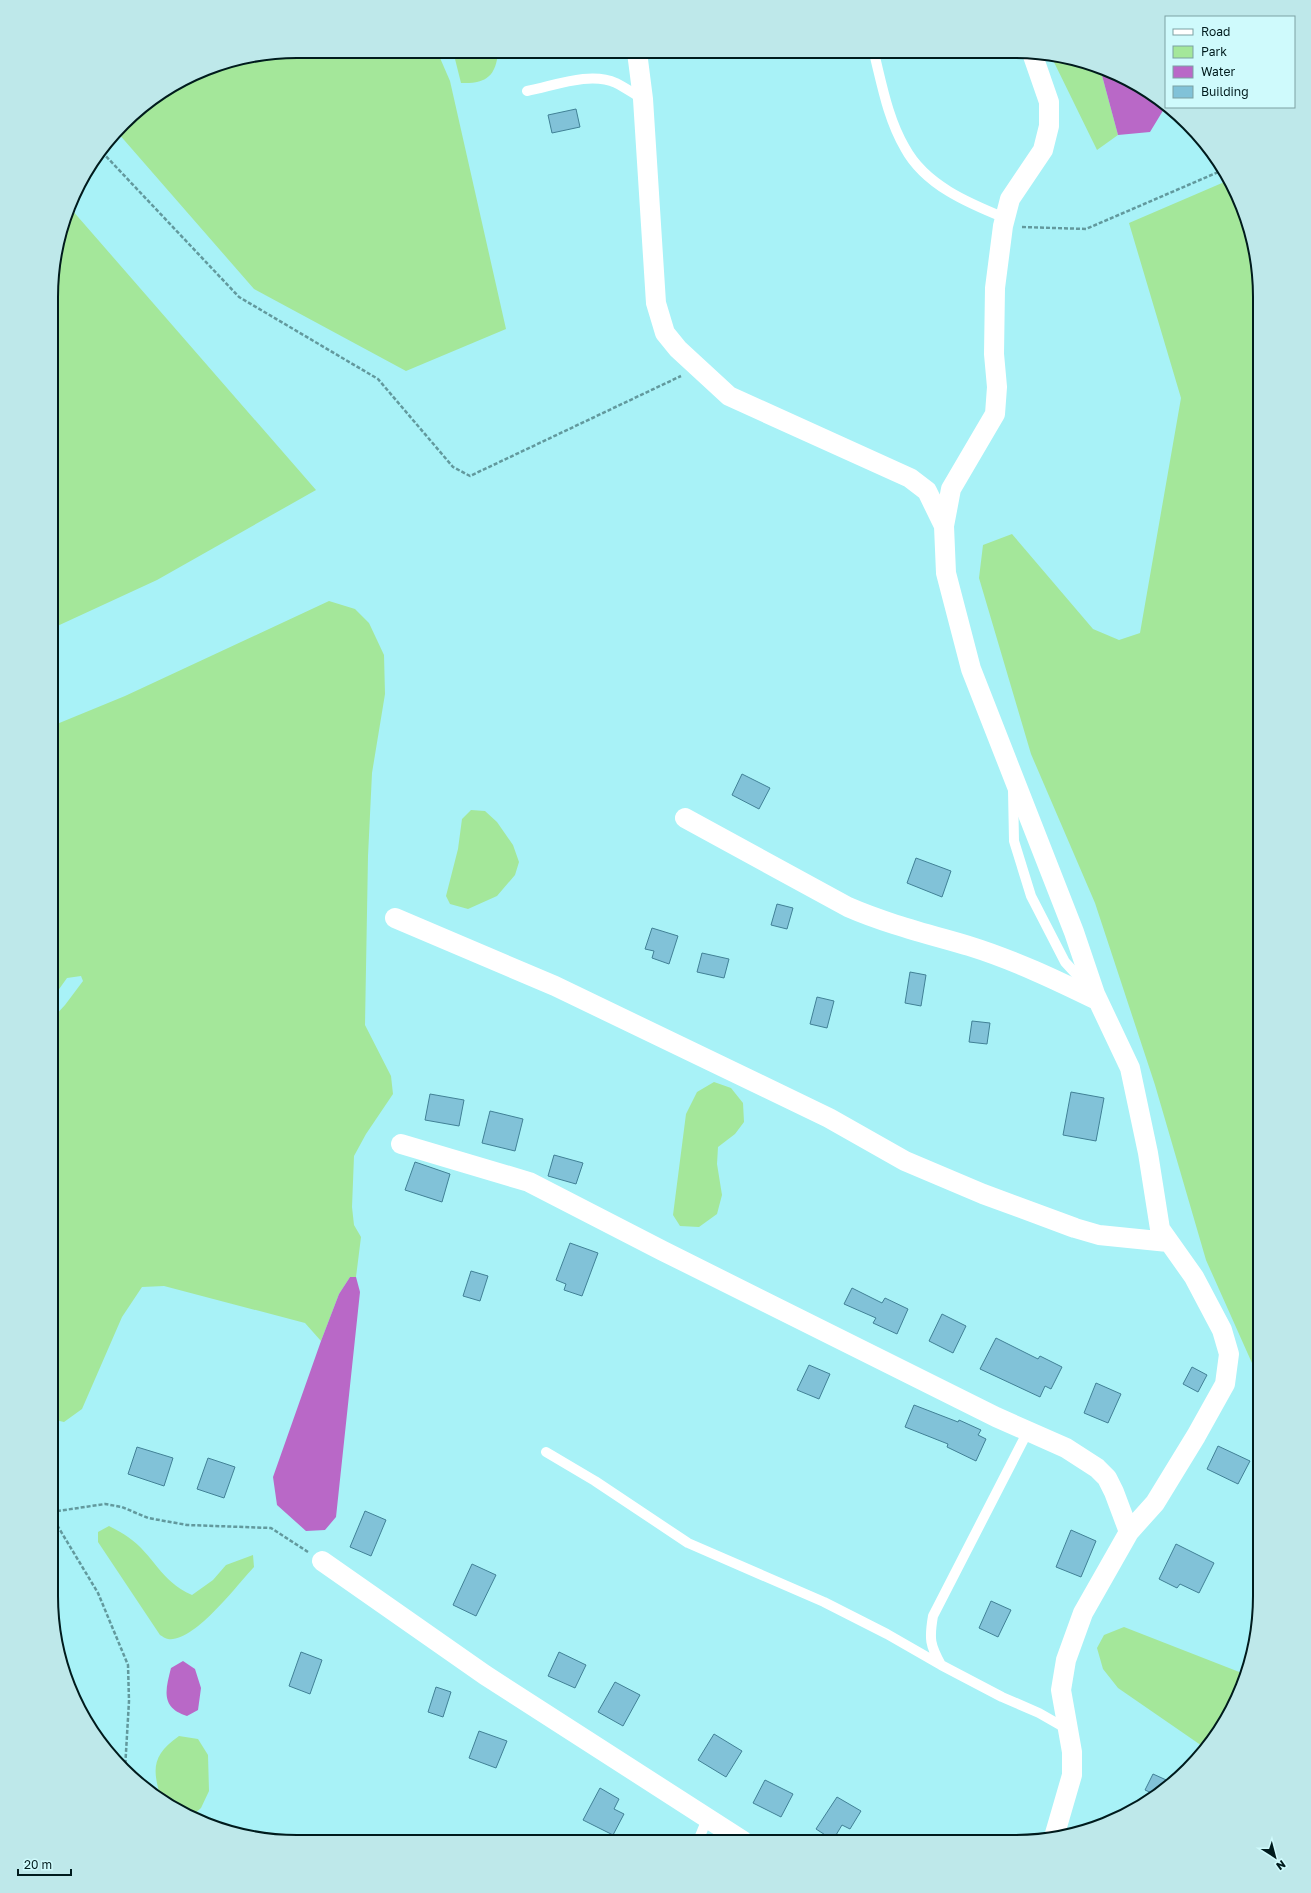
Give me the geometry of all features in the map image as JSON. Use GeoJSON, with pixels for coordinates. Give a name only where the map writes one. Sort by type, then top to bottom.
{"type":"FeatureCollection","features":[{"type":"Feature","properties":{"kind":"street"},"geometry":{"type":"LineString","coordinates":[[638,58],[643,99],[656,304],[665,333],[678,349],[729,396],[910,478],[927,491],[944,526]]}},
{"type":"Feature","properties":{"kind":"street"},"geometry":{"type":"LineString","coordinates":[[1034,59],[1049,102],[1049,126],[1043,150],[1010,199],[1004,222],[995,288],[995,414],[951,489],[944,526],[946,573],[970,669],[1074,932],[1096,997],[1130,1068],[1148,1153],[1160,1229],[1194,1277],[1222,1330],[1230,1354],[1225,1384],[1196,1436],[1155,1503],[1129,1532],[1083,1613],[1066,1660],[1061,1690],[1072,1752],[1072,1776],[1056,1831]]}},
{"type":"Feature","properties":{"kind":"street"},"geometry":{"type":"LineString","coordinates":[[685,818],[848,907],[872,918],[970,946],[1042,973],[1096,997]]}},
{"type":"Feature","properties":{"kind":"street"},"geometry":{"type":"LineString","coordinates":[[395,918],[555,986],[829,1118],[900,1158],[983,1194],[1075,1228],[1099,1235],[1168,1242]]}},
{"type":"Feature","properties":{"kind":"street"},"geometry":{"type":"LineString","coordinates":[[401,1144],[529,1182],[663,1251],[996,1417],[1066,1448],[1097,1468],[1107,1478],[1114,1492],[1129,1532]]}},
{"type":"Feature","properties":{"kind":"street"},"geometry":{"type":"LineString","coordinates":[[322,1561],[485,1675],[733,1835]]}},
{"type":"Feature","properties":{"kind":"lane"},"geometry":{"type":"LineString","coordinates":[[875,58],[888,109],[905,149],[922,171],[945,189],[1004,222]]}},
{"type":"Feature","properties":{"kind":"lane"},"geometry":{"type":"LineString","coordinates":[[527,91],[577,80],[597,79],[615,83],[643,99]]}},
{"type":"Feature","properties":{"kind":"lane"},"geometry":{"type":"LineString","coordinates":[[1012,774],[1014,840],[1031,896],[1064,962],[1096,997]]}},
{"type":"Feature","properties":{"kind":"lane"},"geometry":{"type":"LineString","coordinates":[[940,1665],[932,1648],[930,1633],[933,1616],[1028,1431]]}},
{"type":"Feature","properties":{"kind":"lane"},"geometry":{"type":"LineString","coordinates":[[546,1452],[595,1481],[688,1543],[824,1602],[887,1634],[940,1665],[1002,1697],[1039,1713],[1067,1729]]}},
{"type":"Feature","properties":{"kind":"lane"},"geometry":{"type":"LineString","coordinates":[[700,1835],[707,1819]]}},
{"type":"Feature","properties":{"kind":"path"},"geometry":{"type":"LineString","coordinates":[[105,155],[239,297],[378,379],[453,467],[470,476],[699,368]]}},
{"type":"Feature","properties":{"kind":"path"},"geometry":{"type":"LineString","coordinates":[[1004,222],[1086,229],[1218,172]]}},
{"type":"Feature","properties":{"kind":"path"},"geometry":{"type":"LineString","coordinates":[[58,1513],[105,1504],[122,1507],[148,1518],[187,1525],[271,1528],[322,1561]]}},
{"type":"Feature","properties":{"kind":"path"},"geometry":{"type":"LineString","coordinates":[[58,1526],[98,1593],[128,1665],[130,1701],[125,1762]]}},
{"type":"Feature","properties":{"kind":"green space"},"geometry":{"type":"Polygon","coordinates":[[[297,58],[440,58],[450,81],[506,329],[406,371],[254,289],[120,136],[139,117],[177,90],[206,76],[235,66],[266,60],[297,58]]]}},
{"type":"Feature","properties":{"kind":"green space"},"geometry":{"type":"Polygon","coordinates":[[[455,58],[497,58],[495,68],[488,77],[477,82],[461,83],[455,58]]]}},
{"type":"Feature","properties":{"kind":"green space"},"geometry":{"type":"Polygon","coordinates":[[[1054,62],[1076,66],[1102,75],[1118,135],[1097,150],[1054,62]]]}},
{"type":"Feature","properties":{"kind":"green space"},"geometry":{"type":"Polygon","coordinates":[[[1223,182],[1235,206],[1245,235],[1251,266],[1253,297],[1253,1365],[1206,1260],[1155,1085],[1095,903],[1031,754],[979,578],[983,545],[1012,534],[1093,629],[1119,640],[1140,633],[1181,398],[1129,223],[1223,182]]]}},
{"type":"Feature","properties":{"kind":"green space"},"geometry":{"type":"Polygon","coordinates":[[[74,212],[316,490],[157,580],[58,626],[58,297],[60,266],[66,235],[74,212]]]}},
{"type":"Feature","properties":{"kind":"green space"},"geometry":{"type":"Polygon","coordinates":[[[329,601],[355,609],[369,623],[384,655],[385,694],[372,773],[368,856],[365,1025],[391,1076],[393,1094],[366,1134],[354,1156],[352,1207],[354,1225],[361,1237],[356,1277],[350,1277],[339,1294],[321,1341],[305,1323],[164,1286],[142,1287],[122,1317],[82,1409],[64,1422],[58,1421],[58,1013],[83,981],[81,976],[67,978],[58,991],[58,724],[125,696],[329,601]]]}},
{"type":"Feature","properties":{"kind":"green space"},"geometry":{"type":"Polygon","coordinates":[[[471,810],[485,811],[497,822],[513,845],[519,862],[515,875],[497,896],[468,909],[450,904],[446,896],[458,849],[462,819],[471,810]]]}},
{"type":"Feature","properties":{"kind":"green space"},"geometry":{"type":"Polygon","coordinates":[[[714,1082],[731,1088],[743,1103],[744,1122],[735,1134],[718,1147],[717,1164],[722,1195],[717,1214],[699,1227],[680,1226],[673,1215],[686,1114],[697,1092],[714,1082]]]}},
{"type":"Feature","properties":{"kind":"green space"},"geometry":{"type":"Polygon","coordinates":[[[109,1526],[124,1534],[137,1544],[172,1583],[192,1595],[213,1580],[226,1565],[253,1555],[254,1567],[226,1599],[202,1623],[190,1632],[178,1638],[167,1639],[160,1635],[98,1542],[98,1532],[109,1526]]]}},
{"type":"Feature","properties":{"kind":"green space"},"geometry":{"type":"Polygon","coordinates":[[[1124,1627],[1240,1672],[1221,1716],[1201,1745],[1118,1688],[1103,1669],[1097,1648],[1104,1635],[1124,1627]]]}},
{"type":"Feature","properties":{"kind":"green space"},"geometry":{"type":"Polygon","coordinates":[[[179,1736],[198,1739],[208,1755],[209,1791],[201,1808],[196,1812],[177,1803],[159,1792],[156,1781],[156,1764],[163,1750],[179,1736]]]}},
{"type":"Feature","properties":{"kind":"water"},"geometry":{"type":"Polygon","coordinates":[[[1102,75],[1134,90],[1163,110],[1150,132],[1118,135],[1102,75]]]}},
{"type":"Feature","properties":{"kind":"water"},"geometry":{"type":"Polygon","coordinates":[[[350,1277],[356,1277],[360,1292],[336,1517],[325,1530],[306,1531],[277,1505],[273,1477],[339,1294],[350,1277]]]}},
{"type":"Feature","properties":{"kind":"water"},"geometry":{"type":"Polygon","coordinates":[[[183,1661],[195,1669],[201,1688],[198,1710],[187,1716],[179,1713],[173,1708],[167,1698],[167,1684],[171,1668],[183,1661]]]}},
{"type":"Feature","properties":{"kind":"building"},"geometry":{"type":"Polygon","coordinates":[[[576,109],[580,127],[552,133],[548,115],[576,109]]]}},
{"type":"Feature","properties":{"kind":"building"},"geometry":{"type":"Polygon","coordinates":[[[742,774],[770,788],[759,809],[732,795],[742,774]]]}},
{"type":"Feature","properties":{"kind":"building"},"geometry":{"type":"Polygon","coordinates":[[[916,858],[951,871],[942,897],[907,883],[916,858]]]}},
{"type":"Feature","properties":{"kind":"building"},"geometry":{"type":"Polygon","coordinates":[[[777,904],[793,908],[787,929],[771,925],[777,904]]]}},
{"type":"Feature","properties":{"kind":"building"},"geometry":{"type":"Polygon","coordinates":[[[652,928],[678,936],[669,964],[652,958],[654,951],[645,949],[652,928]]]}},
{"type":"Feature","properties":{"kind":"building"},"geometry":{"type":"Polygon","coordinates":[[[702,953],[729,959],[724,978],[697,972],[702,953]]]}},
{"type":"Feature","properties":{"kind":"building"},"geometry":{"type":"Polygon","coordinates":[[[910,972],[926,975],[921,1006],[905,1003],[910,972]]]}},
{"type":"Feature","properties":{"kind":"building"},"geometry":{"type":"Polygon","coordinates":[[[817,997],[834,1001],[827,1028],[810,1024],[817,997]]]}},
{"type":"Feature","properties":{"kind":"building"},"geometry":{"type":"Polygon","coordinates":[[[972,1021],[990,1023],[987,1044],[969,1042],[972,1021]]]}},
{"type":"Feature","properties":{"kind":"building"},"geometry":{"type":"Polygon","coordinates":[[[1071,1092],[1104,1098],[1096,1141],[1063,1135],[1071,1092]]]}},
{"type":"Feature","properties":{"kind":"building"},"geometry":{"type":"Polygon","coordinates":[[[430,1094],[464,1100],[459,1126],[425,1120],[430,1094]]]}},
{"type":"Feature","properties":{"kind":"building"},"geometry":{"type":"Polygon","coordinates":[[[490,1111],[523,1119],[515,1151],[482,1143],[490,1111]]]}},
{"type":"Feature","properties":{"kind":"building"},"geometry":{"type":"Polygon","coordinates":[[[554,1155],[583,1163],[576,1184],[548,1176],[554,1155]]]}},
{"type":"Feature","properties":{"kind":"building"},"geometry":{"type":"Polygon","coordinates":[[[415,1162],[450,1174],[442,1202],[405,1190],[415,1162]]]}},
{"type":"Feature","properties":{"kind":"building"},"geometry":{"type":"Polygon","coordinates":[[[570,1243],[598,1253],[582,1296],[564,1290],[566,1284],[556,1280],[570,1243]]]}},
{"type":"Feature","properties":{"kind":"building"},"geometry":{"type":"Polygon","coordinates":[[[471,1271],[488,1276],[480,1301],[463,1296],[471,1271]]]}},
{"type":"Feature","properties":{"kind":"building"},"geometry":{"type":"Polygon","coordinates":[[[852,1288],[882,1303],[885,1298],[908,1309],[897,1334],[873,1323],[876,1318],[844,1304],[852,1288]]]}},
{"type":"Feature","properties":{"kind":"building"},"geometry":{"type":"Polygon","coordinates":[[[942,1314],[966,1326],[953,1353],[929,1341],[942,1314]]]}},
{"type":"Feature","properties":{"kind":"building"},"geometry":{"type":"Polygon","coordinates":[[[996,1338],[1038,1359],[1040,1356],[1062,1367],[1051,1389],[1045,1386],[1040,1397],[980,1369],[996,1338]]]}},
{"type":"Feature","properties":{"kind":"building"},"geometry":{"type":"Polygon","coordinates":[[[809,1365],[830,1374],[819,1399],[797,1390],[809,1365]]]}},
{"type":"Feature","properties":{"kind":"building"},"geometry":{"type":"Polygon","coordinates":[[[1192,1367],[1207,1375],[1198,1392],[1183,1384],[1192,1367]]]}},
{"type":"Feature","properties":{"kind":"building"},"geometry":{"type":"Polygon","coordinates":[[[1096,1383],[1121,1394],[1108,1423],[1084,1413],[1096,1383]]]}},
{"type":"Feature","properties":{"kind":"building"},"geometry":{"type":"Polygon","coordinates":[[[914,1405],[958,1422],[959,1420],[981,1430],[978,1435],[986,1439],[976,1461],[947,1447],[948,1444],[905,1427],[914,1405]]]}},
{"type":"Feature","properties":{"kind":"building"},"geometry":{"type":"Polygon","coordinates":[[[1218,1446],[1250,1461],[1238,1484],[1207,1469],[1218,1446]]]}},
{"type":"Feature","properties":{"kind":"building"},"geometry":{"type":"Polygon","coordinates":[[[137,1447],[173,1458],[164,1486],[128,1474],[137,1447]]]}},
{"type":"Feature","properties":{"kind":"building"},"geometry":{"type":"Polygon","coordinates":[[[208,1458],[235,1467],[224,1498],[197,1489],[208,1458]]]}},
{"type":"Feature","properties":{"kind":"building"},"geometry":{"type":"Polygon","coordinates":[[[365,1511],[386,1520],[371,1556],[350,1547],[365,1511]]]}},
{"type":"Feature","properties":{"kind":"building"},"geometry":{"type":"Polygon","coordinates":[[[1071,1530],[1096,1541],[1081,1577],[1056,1567],[1071,1530]]]}},
{"type":"Feature","properties":{"kind":"building"},"geometry":{"type":"Polygon","coordinates":[[[1176,1544],[1214,1563],[1199,1593],[1180,1584],[1177,1588],[1159,1579],[1176,1544]]]}},
{"type":"Feature","properties":{"kind":"building"},"geometry":{"type":"Polygon","coordinates":[[[472,1564],[496,1575],[476,1616],[453,1605],[472,1564]]]}},
{"type":"Feature","properties":{"kind":"building"},"geometry":{"type":"Polygon","coordinates":[[[991,1601],[1011,1610],[998,1637],[979,1628],[991,1601]]]}},
{"type":"Feature","properties":{"kind":"building"},"geometry":{"type":"Polygon","coordinates":[[[301,1652],[322,1660],[310,1694],[289,1686],[301,1652]]]}},
{"type":"Feature","properties":{"kind":"building"},"geometry":{"type":"Polygon","coordinates":[[[559,1652],[586,1665],[575,1688],[548,1676],[559,1652]]]}},
{"type":"Feature","properties":{"kind":"building"},"geometry":{"type":"Polygon","coordinates":[[[615,1682],[640,1695],[623,1726],[598,1712],[615,1682]]]}},
{"type":"Feature","properties":{"kind":"building"},"geometry":{"type":"Polygon","coordinates":[[[436,1687],[451,1692],[443,1717],[428,1712],[436,1687]]]}},
{"type":"Feature","properties":{"kind":"building"},"geometry":{"type":"Polygon","coordinates":[[[479,1731],[507,1741],[496,1768],[469,1758],[479,1731]]]}},
{"type":"Feature","properties":{"kind":"building"},"geometry":{"type":"Polygon","coordinates":[[[714,1734],[742,1751],[726,1777],[698,1760],[714,1734]]]}},
{"type":"Feature","properties":{"kind":"building"},"geometry":{"type":"Polygon","coordinates":[[[1153,1774],[1167,1780],[1150,1792],[1145,1790],[1153,1774]]]}},
{"type":"Feature","properties":{"kind":"building"},"geometry":{"type":"Polygon","coordinates":[[[765,1780],[793,1794],[781,1817],[753,1803],[765,1780]]]}},
{"type":"Feature","properties":{"kind":"building"},"geometry":{"type":"Polygon","coordinates":[[[600,1788],[619,1799],[614,1809],[624,1814],[613,1835],[583,1820],[600,1788]]]}},
{"type":"Feature","properties":{"kind":"building"},"geometry":{"type":"Polygon","coordinates":[[[837,1797],[861,1811],[850,1829],[842,1825],[836,1835],[825,1835],[816,1829],[837,1797]]]}}]}
